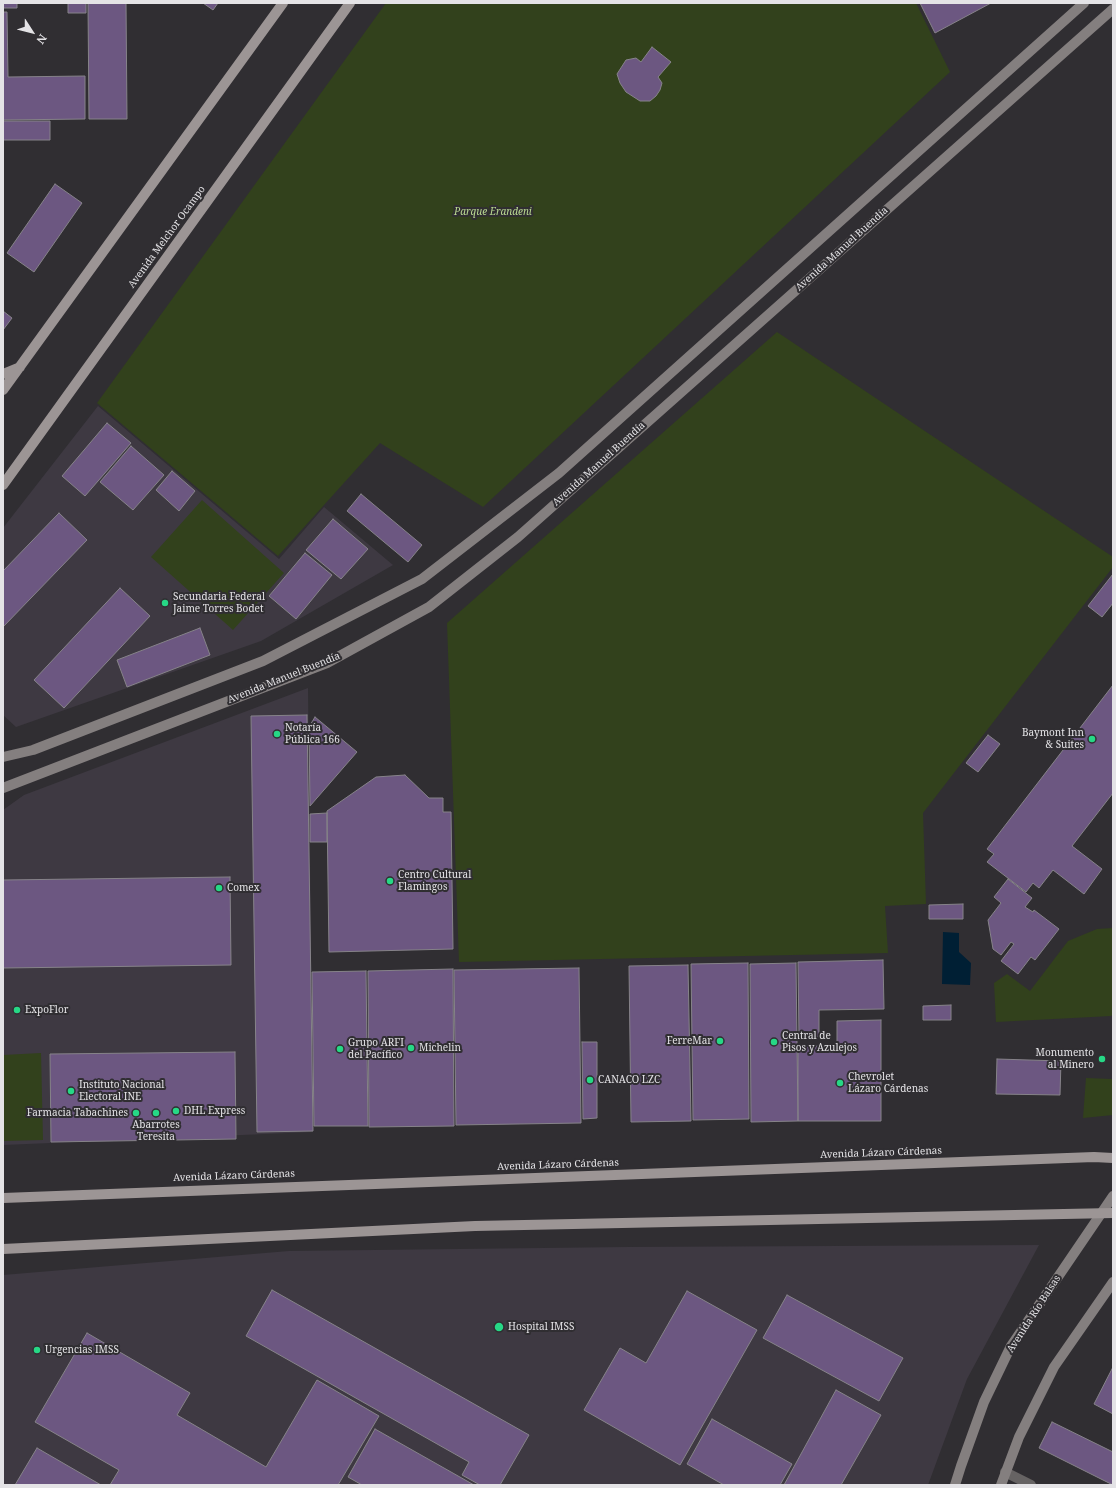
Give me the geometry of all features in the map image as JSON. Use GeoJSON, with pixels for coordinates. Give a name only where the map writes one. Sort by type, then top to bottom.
{"type":"FeatureCollection","features":[{"type":"Feature","properties":{"kind":"main road"},"geometry":{"type":"LineString","coordinates":[[3,390],[283,3]]}},
{"type":"Feature","properties":{"kind":"main road","name":"Avenida Melchor Ocampo"},"geometry":{"type":"LineString","coordinates":[[3,485],[350,3]]}},
{"type":"Feature","properties":{"kind":"main road"},"geometry":{"type":"LineString","coordinates":[[3,374],[20,367]]}},
{"type":"Feature","properties":{"kind":"main road","name":"Avenida Lázaro Cárdenas"},"geometry":{"type":"LineString","coordinates":[[3,1198],[1094,1157],[1113,1158]]}},
{"type":"Feature","properties":{"kind":"main road"},"geometry":{"type":"LineString","coordinates":[[3,1249],[475,1226],[1113,1213]]}},
{"type":"Feature","properties":{"kind":"street","name":"Avenida Manuel Buendía"},"geometry":{"type":"LineString","coordinates":[[3,757],[33,750],[263,661],[422,578],[560,473],[1084,3]]}},
{"type":"Feature","properties":{"kind":"street","name":"Avenida Manuel Buendía"},"geometry":{"type":"LineString","coordinates":[[3,788],[327,663],[429,608],[518,537],[1113,9]]}},
{"type":"Feature","properties":{"kind":"street","name":"Avenida Río Balsas"},"geometry":{"type":"LineString","coordinates":[[955,1485],[984,1402],[1011,1346],[1113,1196]]}},
{"type":"Feature","properties":{"kind":"street"},"geometry":{"type":"LineString","coordinates":[[1000,1485],[1019,1437],[1054,1367],[1113,1282]]}},
{"type":"Feature","properties":{"kind":"street"},"geometry":{"type":"LineString","coordinates":[[1005,1472],[1031,1485]]}},
{"type":"Feature","properties":{"kind":"shaded area","name":"Secundaria Federal Jaime Torres Bodet"},"geometry":{"type":"Polygon","coordinates":[[[98,406],[279,559],[324,507],[393,565],[261,641],[16,727],[3,715],[3,528],[98,406]]]}},
{"type":"Feature","properties":{"kind":"shaded area"},"geometry":{"type":"Polygon","coordinates":[[[308,688],[313,1132],[3,1145],[3,810],[24,795],[308,688]]]}},
{"type":"Feature","properties":{"kind":"shaded area","name":"Hospital IMSS"},"geometry":{"type":"Polygon","coordinates":[[[1039,1245],[967,1379],[928,1485],[3,1485],[3,1275],[289,1251],[627,1247],[1039,1245]]]}},
{"type":"Feature","properties":{"kind":"green space","name":"Parque Erandeni"},"geometry":{"type":"Polygon","coordinates":[[[386,3],[916,3],[950,72],[483,507],[380,443],[278,556],[97,403],[386,3]]]}},
{"type":"Feature","properties":{"kind":"green space"},"geometry":{"type":"Polygon","coordinates":[[[777,332],[1113,557],[1113,567],[923,813],[926,904],[885,906],[888,953],[459,962],[447,623],[777,332]]]}},
{"type":"Feature","properties":{"kind":"green space"},"geometry":{"type":"Polygon","coordinates":[[[202,500],[284,573],[233,630],[151,557],[202,500]]]}},
{"type":"Feature","properties":{"kind":"green space"},"geometry":{"type":"Polygon","coordinates":[[[1113,928],[1113,1014],[1111,1016],[996,1022],[994,983],[1007,974],[1030,991],[1068,941],[1097,929],[1113,928]]]}},
{"type":"Feature","properties":{"kind":"green space"},"geometry":{"type":"Polygon","coordinates":[[[41,1053],[43,1140],[3,1141],[3,1055],[41,1053]]]}},
{"type":"Feature","properties":{"kind":"green space"},"geometry":{"type":"Polygon","coordinates":[[[1113,1077],[1113,1115],[1083,1118],[1086,1078],[1112,1079],[1113,1077]]]}},
{"type":"Feature","properties":{"kind":"water"},"geometry":{"type":"Polygon","coordinates":[[[943,932],[959,933],[959,952],[971,963],[970,985],[942,984],[943,932]]]}},
{"type":"Feature","properties":{"kind":"building"},"geometry":{"type":"Polygon","coordinates":[[[3,3],[17,3],[17,8],[3,8],[3,3]]]}},
{"type":"Feature","properties":{"kind":"building"},"geometry":{"type":"Polygon","coordinates":[[[68,3],[86,3],[86,13],[68,13],[68,3]]]}},
{"type":"Feature","properties":{"kind":"building"},"geometry":{"type":"Polygon","coordinates":[[[88,3],[126,3],[127,119],[89,119],[88,3]]]}},
{"type":"Feature","properties":{"kind":"building"},"geometry":{"type":"Polygon","coordinates":[[[203,3],[218,3],[213,10],[203,3]]]}},
{"type":"Feature","properties":{"kind":"building"},"geometry":{"type":"Polygon","coordinates":[[[920,3],[991,3],[935,33],[920,3]]]}},
{"type":"Feature","properties":{"kind":"building"},"geometry":{"type":"Polygon","coordinates":[[[3,12],[7,12],[8,77],[85,76],[85,119],[3,120],[3,12]]]}},
{"type":"Feature","properties":{"kind":"building"},"geometry":{"type":"Polygon","coordinates":[[[652,47],[671,62],[658,77],[662,83],[656,96],[650,101],[640,101],[626,92],[620,83],[617,74],[626,60],[636,58],[641,62],[652,47]]]}},
{"type":"Feature","properties":{"kind":"building"},"geometry":{"type":"Polygon","coordinates":[[[3,121],[50,121],[50,140],[3,140],[3,121]]]}},
{"type":"Feature","properties":{"kind":"building"},"geometry":{"type":"Polygon","coordinates":[[[55,184],[82,203],[34,272],[7,253],[55,184]]]}},
{"type":"Feature","properties":{"kind":"building"},"geometry":{"type":"Polygon","coordinates":[[[3,311],[12,318],[3,330],[3,311]]]}},
{"type":"Feature","properties":{"kind":"building"},"geometry":{"type":"Polygon","coordinates":[[[107,423],[131,443],[85,496],[62,476],[107,423]]]}},
{"type":"Feature","properties":{"kind":"building"},"geometry":{"type":"Polygon","coordinates":[[[131,446],[164,475],[133,510],[100,482],[131,446]]]}},
{"type":"Feature","properties":{"kind":"building"},"geometry":{"type":"Polygon","coordinates":[[[172,471],[195,491],[179,511],[156,490],[172,471]]]}},
{"type":"Feature","properties":{"kind":"building"},"geometry":{"type":"Polygon","coordinates":[[[361,494],[422,545],[408,562],[347,511],[361,494]]]}},
{"type":"Feature","properties":{"kind":"building"},"geometry":{"type":"Polygon","coordinates":[[[59,513],[87,540],[3,627],[3,571],[59,513]]]}},
{"type":"Feature","properties":{"kind":"building"},"geometry":{"type":"Polygon","coordinates":[[[333,519],[368,549],[341,579],[306,550],[333,519]]]}},
{"type":"Feature","properties":{"kind":"building"},"geometry":{"type":"Polygon","coordinates":[[[305,553],[332,575],[296,619],[269,596],[305,553]]]}},
{"type":"Feature","properties":{"kind":"building"},"geometry":{"type":"Polygon","coordinates":[[[1113,574],[1113,603],[1102,617],[1088,606],[1113,574]]]}},
{"type":"Feature","properties":{"kind":"building"},"geometry":{"type":"Polygon","coordinates":[[[120,588],[150,616],[64,708],[34,680],[120,588]]]}},
{"type":"Feature","properties":{"kind":"building"},"geometry":{"type":"Polygon","coordinates":[[[200,628],[210,655],[127,687],[117,660],[200,628]]]}},
{"type":"Feature","properties":{"kind":"building","name":"Baymont Inn & Suites"},"geometry":{"type":"Polygon","coordinates":[[[1113,685],[1113,793],[1072,846],[1102,869],[1084,894],[1053,870],[1039,888],[1033,883],[1026,892],[987,862],[994,854],[987,849],[1113,685]]]}},
{"type":"Feature","properties":{"kind":"building"},"geometry":{"type":"Polygon","coordinates":[[[307,715],[313,1131],[257,1132],[251,716],[307,715]]]}},
{"type":"Feature","properties":{"kind":"building"},"geometry":{"type":"Polygon","coordinates":[[[315,717],[357,752],[310,806],[309,727],[315,717]]]}},
{"type":"Feature","properties":{"kind":"building"},"geometry":{"type":"Polygon","coordinates":[[[988,735],[1000,744],[978,772],[966,763],[988,735]]]}},
{"type":"Feature","properties":{"kind":"building","name":"Centro Cultural Flamingos"},"geometry":{"type":"Polygon","coordinates":[[[405,775],[429,798],[443,798],[443,812],[451,812],[453,949],[329,952],[327,811],[376,777],[405,775]]]}},
{"type":"Feature","properties":{"kind":"building"},"geometry":{"type":"Polygon","coordinates":[[[327,813],[327,842],[310,842],[310,814],[327,813]]]}},
{"type":"Feature","properties":{"kind":"building"},"geometry":{"type":"Polygon","coordinates":[[[230,877],[231,965],[3,968],[3,880],[230,877]]]}},
{"type":"Feature","properties":{"kind":"building"},"geometry":{"type":"Polygon","coordinates":[[[1008,879],[1032,898],[1025,907],[1033,912],[1034,910],[1059,929],[1035,960],[1031,957],[1018,974],[1001,961],[1014,944],[1011,942],[1001,955],[993,949],[988,920],[1001,903],[994,897],[1008,879]]]}},
{"type":"Feature","properties":{"kind":"building"},"geometry":{"type":"Polygon","coordinates":[[[963,904],[963,919],[929,919],[929,905],[963,904]]]}},
{"type":"Feature","properties":{"kind":"building"},"geometry":{"type":"Polygon","coordinates":[[[883,960],[884,1009],[819,1010],[819,1037],[799,1037],[798,962],[883,960]]]}},
{"type":"Feature","properties":{"kind":"building","name":"FerreMar"},"geometry":{"type":"Polygon","coordinates":[[[748,963],[749,1119],[693,1120],[691,964],[748,963]]]}},
{"type":"Feature","properties":{"kind":"building","name":"Central de Pisos y Azulejos"},"geometry":{"type":"Polygon","coordinates":[[[796,963],[798,1121],[751,1122],[750,964],[796,963]]]}},
{"type":"Feature","properties":{"kind":"building"},"geometry":{"type":"Polygon","coordinates":[[[688,965],[691,1121],[631,1122],[629,966],[688,965]]]}},
{"type":"Feature","properties":{"kind":"building"},"geometry":{"type":"Polygon","coordinates":[[[579,968],[581,1123],[456,1125],[454,970],[579,968]]]}},
{"type":"Feature","properties":{"kind":"building","name":"Michelin"},"geometry":{"type":"Polygon","coordinates":[[[453,969],[454,1126],[369,1127],[368,971],[453,969]]]}},
{"type":"Feature","properties":{"kind":"building","name":"Grupo ARFI del Pacífico"},"geometry":{"type":"Polygon","coordinates":[[[366,971],[368,1126],[314,1126],[312,972],[366,971]]]}},
{"type":"Feature","properties":{"kind":"building"},"geometry":{"type":"Polygon","coordinates":[[[951,1005],[951,1020],[923,1020],[923,1006],[951,1005]]]}},
{"type":"Feature","properties":{"kind":"building","name":"Chevrolet Lázaro Cárdenas"},"geometry":{"type":"Polygon","coordinates":[[[881,1020],[881,1121],[798,1121],[798,1046],[837,1046],[837,1021],[881,1020]]]}},
{"type":"Feature","properties":{"kind":"building","name":"CANACO LZC"},"geometry":{"type":"Polygon","coordinates":[[[582,1042],[597,1042],[597,1118],[583,1119],[582,1042]]]}},
{"type":"Feature","properties":{"kind":"building"},"geometry":{"type":"Polygon","coordinates":[[[235,1052],[236,1139],[51,1142],[50,1054],[235,1052]]]}},
{"type":"Feature","properties":{"kind":"building"},"geometry":{"type":"Polygon","coordinates":[[[997,1059],[1061,1061],[1060,1095],[996,1094],[997,1059]]]}},
{"type":"Feature","properties":{"kind":"building"},"geometry":{"type":"Polygon","coordinates":[[[272,1290],[529,1435],[500,1485],[480,1485],[462,1475],[469,1462],[246,1336],[272,1290]]]}},
{"type":"Feature","properties":{"kind":"building"},"geometry":{"type":"Polygon","coordinates":[[[687,1291],[757,1330],[680,1465],[584,1410],[620,1348],[646,1363],[687,1291]]]}},
{"type":"Feature","properties":{"kind":"building"},"geometry":{"type":"Polygon","coordinates":[[[787,1295],[903,1358],[879,1401],[763,1338],[787,1295]]]}},
{"type":"Feature","properties":{"kind":"building"},"geometry":{"type":"Polygon","coordinates":[[[87,1333],[190,1393],[177,1415],[266,1467],[317,1380],[379,1416],[338,1485],[110,1485],[119,1470],[35,1422],[87,1333]]]}},
{"type":"Feature","properties":{"kind":"building"},"geometry":{"type":"Polygon","coordinates":[[[1113,1367],[1113,1414],[1094,1404],[1113,1367]]]}},
{"type":"Feature","properties":{"kind":"building"},"geometry":{"type":"Polygon","coordinates":[[[836,1390],[881,1415],[841,1485],[784,1485],[836,1390]]]}},
{"type":"Feature","properties":{"kind":"building"},"geometry":{"type":"Polygon","coordinates":[[[712,1419],[792,1464],[780,1485],[724,1485],[687,1464],[712,1419]]]}},
{"type":"Feature","properties":{"kind":"building"},"geometry":{"type":"Polygon","coordinates":[[[1052,1422],[1113,1452],[1113,1485],[1039,1448],[1052,1422]]]}},
{"type":"Feature","properties":{"kind":"building"},"geometry":{"type":"Polygon","coordinates":[[[375,1429],[474,1485],[362,1485],[348,1477],[375,1429]]]}},
{"type":"Feature","properties":{"kind":"building"},"geometry":{"type":"Polygon","coordinates":[[[37,1448],[101,1485],[15,1485],[37,1448]]]}},
{"type":"Feature","properties":{"kind":"place","name":"Secundaria Federal Jaime Torres Bodet"},"geometry":{"type":"Point","coordinates":[165,603]}},
{"type":"Feature","properties":{"kind":"place","name":"Notaría Pública 166"},"geometry":{"type":"Point","coordinates":[277,734]}},
{"type":"Feature","properties":{"kind":"place","name":"Baymont Inn & Suites"},"geometry":{"type":"Point","coordinates":[1092,739]}},
{"type":"Feature","properties":{"kind":"place","name":"Centro Cultural Flamingos"},"geometry":{"type":"Point","coordinates":[390,881]}},
{"type":"Feature","properties":{"kind":"place","name":"Comex"},"geometry":{"type":"Point","coordinates":[219,888]}},
{"type":"Feature","properties":{"kind":"place","name":"ExpoFlor"},"geometry":{"type":"Point","coordinates":[17,1010]}},
{"type":"Feature","properties":{"kind":"place","name":"FerreMar"},"geometry":{"type":"Point","coordinates":[720,1041]}},
{"type":"Feature","properties":{"kind":"place","name":"Central de Pisos y Azulejos"},"geometry":{"type":"Point","coordinates":[774,1042]}},
{"type":"Feature","properties":{"kind":"place","name":"Michelin"},"geometry":{"type":"Point","coordinates":[411,1048]}},
{"type":"Feature","properties":{"kind":"place","name":"Grupo ARFI del Pacífico"},"geometry":{"type":"Point","coordinates":[340,1049]}},
{"type":"Feature","properties":{"kind":"place","name":"Monumento al Minero"},"geometry":{"type":"Point","coordinates":[1102,1059]}},
{"type":"Feature","properties":{"kind":"place","name":"CANACO LZC"},"geometry":{"type":"Point","coordinates":[590,1080]}},
{"type":"Feature","properties":{"kind":"place","name":"Chevrolet Lázaro Cárdenas"},"geometry":{"type":"Point","coordinates":[840,1083]}},
{"type":"Feature","properties":{"kind":"place","name":"Instituto Nacional Electoral INE"},"geometry":{"type":"Point","coordinates":[71,1091]}},
{"type":"Feature","properties":{"kind":"place","name":"DHL Express"},"geometry":{"type":"Point","coordinates":[176,1111]}},
{"type":"Feature","properties":{"kind":"place","name":"Farmacia Tabachines"},"geometry":{"type":"Point","coordinates":[136,1113]}},
{"type":"Feature","properties":{"kind":"place","name":"Abarrotes Teresita"},"geometry":{"type":"Point","coordinates":[156,1113]}},
{"type":"Feature","properties":{"kind":"place","name":"Hospital IMSS"},"geometry":{"type":"Point","coordinates":[499,1327]}},
{"type":"Feature","properties":{"kind":"place","name":"Urgencias IMSS"},"geometry":{"type":"Point","coordinates":[37,1350]}}]}
